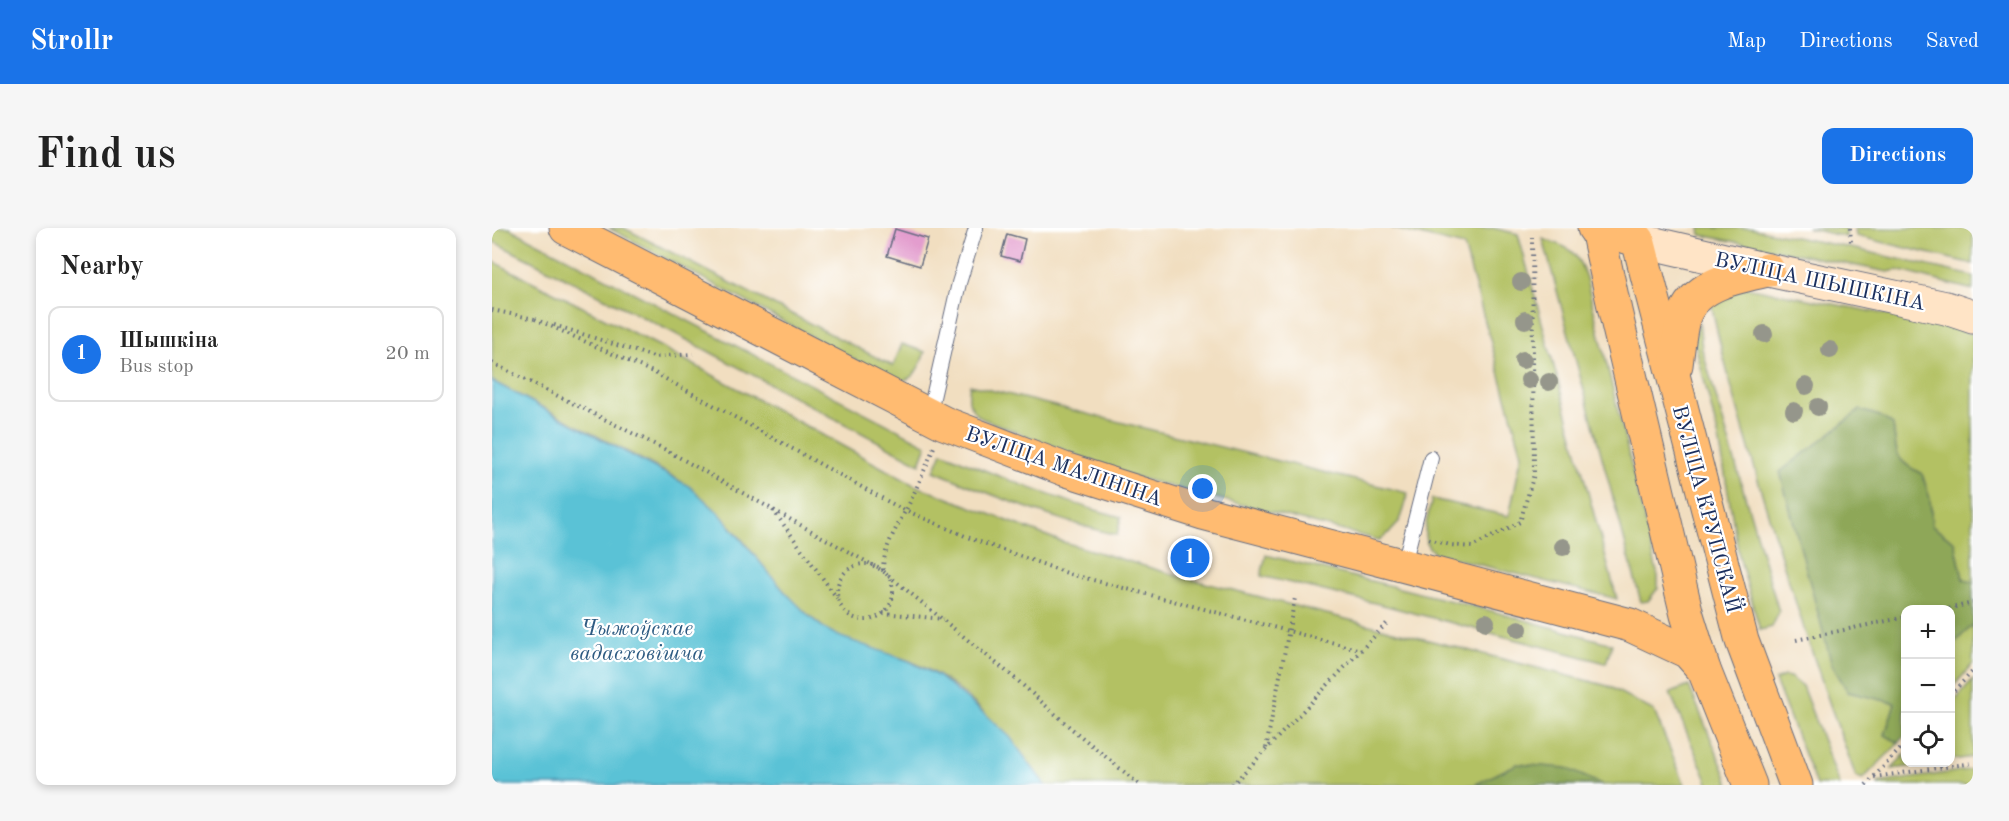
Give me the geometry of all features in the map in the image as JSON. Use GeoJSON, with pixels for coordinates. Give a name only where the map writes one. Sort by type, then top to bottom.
{"type":"FeatureCollection","features":[{"type":"Feature","properties":{"kind":"main road","name":"ВУЛІЦА МАЛІНІНА"},"geometry":{"type":"LineString","coordinates":[[566,228],[944,423],[1064,469],[1203,513],[1408,549],[1630,625],[1688,652],[1704,670]]}},
{"type":"Feature","properties":{"kind":"main road","name":"ВУЛІЦА ШЫШКІНА"},"geometry":{"type":"LineString","coordinates":[[1596,228],[1637,234],[1768,270],[1946,308],[1973,318]]}},
{"type":"Feature","properties":{"kind":"main road","name":"ВУЛІЦА КРУПСКАЙ"},"geometry":{"type":"LineString","coordinates":[[1596,228],[1688,615],[1704,670],[1750,785]]}},
{"type":"Feature","properties":{"kind":"main road","name":"ВУЛІЦА КРУПСКАЙ"},"geometry":{"type":"LineString","coordinates":[[1637,234],[1673,382],[1742,641],[1796,785]]}},
{"type":"Feature","properties":{"kind":"main road"},"geometry":{"type":"LineString","coordinates":[[1673,382],[1682,321],[1690,304],[1707,289],[1730,279],[1768,270]]}},
{"type":"Feature","properties":{"kind":"main road","name":"ВУЛІЦА МАЛІНІНА"},"geometry":{"type":"LineString","coordinates":[[1630,625],[1665,625],[1688,615],[1704,603],[1713,587],[1717,547]]}},
{"type":"Feature","properties":{"kind":"lane"},"geometry":{"type":"LineString","coordinates":[[928,416],[973,229]]}},
{"type":"Feature","properties":{"kind":"lane"},"geometry":{"type":"LineString","coordinates":[[1408,549],[1431,458]]}},
{"type":"Feature","properties":{"kind":"path"},"geometry":{"type":"LineString","coordinates":[[1850,228],[1851,242]]}},
{"type":"Feature","properties":{"kind":"path"},"geometry":{"type":"LineString","coordinates":[[1408,549],[1450,545],[1472,547],[1520,522],[1534,474],[1532,237]]}},
{"type":"Feature","properties":{"kind":"path"},"geometry":{"type":"LineString","coordinates":[[492,310],[536,320],[654,357],[693,354]]}},
{"type":"Feature","properties":{"kind":"path"},"geometry":{"type":"LineString","coordinates":[[536,320],[654,373],[906,511],[972,540],[1070,574],[1361,650]]}},
{"type":"Feature","properties":{"kind":"path"},"geometry":{"type":"LineString","coordinates":[[492,363],[664,449],[883,571],[1140,785]]}},
{"type":"Feature","properties":{"kind":"path"},"geometry":{"type":"LineString","coordinates":[[883,571],[883,561],[890,541],[921,479]]}},
{"type":"Feature","properties":{"kind":"path"},"geometry":{"type":"LineString","coordinates":[[770,507],[848,614],[866,620],[875,618],[889,605],[892,587],[883,571],[866,564],[858,565],[850,568],[839,582],[838,599]]}},
{"type":"Feature","properties":{"kind":"path"},"geometry":{"type":"LineString","coordinates":[[1188,569],[1190,558]]}},
{"type":"Feature","properties":{"kind":"path"},"geometry":{"type":"LineString","coordinates":[[1266,748],[1295,598]]}},
{"type":"Feature","properties":{"kind":"path"},"geometry":{"type":"LineString","coordinates":[[1955,606],[1973,603]]}},
{"type":"Feature","properties":{"kind":"path"},"geometry":{"type":"LineString","coordinates":[[883,613],[944,620]]}},
{"type":"Feature","properties":{"kind":"path"},"geometry":{"type":"LineString","coordinates":[[1796,640],[1901,618]]}},
{"type":"Feature","properties":{"kind":"path"},"geometry":{"type":"LineString","coordinates":[[1233,784],[1389,621]]}},
{"type":"Feature","properties":{"kind":"path"},"geometry":{"type":"LineString","coordinates":[[1955,690],[1973,671]]}},
{"type":"Feature","properties":{"kind":"path"},"geometry":{"type":"LineString","coordinates":[[1866,785],[1901,747]]}},
{"type":"Feature","properties":{"kind":"path"},"geometry":{"type":"LineString","coordinates":[[1874,777],[1973,763]]}},
{"type":"Feature","properties":{"kind":"green space"},"geometry":{"type":"Polygon","coordinates":[[[492,228],[509,228],[927,445],[920,464],[674,333],[492,241],[492,228]]]}},
{"type":"Feature","properties":{"kind":"green space"},"geometry":{"type":"Polygon","coordinates":[[[609,228],[624,228],[893,366],[902,344],[925,352],[916,371],[908,379],[895,380],[887,377],[609,228]]]}},
{"type":"Feature","properties":{"kind":"green space"},"geometry":{"type":"Polygon","coordinates":[[[1391,228],[1493,228],[1518,234],[1617,599],[1437,554],[1427,544],[1425,530],[1432,499],[1509,516],[1522,454],[1464,246],[1391,228]]]}},
{"type":"Feature","properties":{"kind":"green space"},"geometry":{"type":"Polygon","coordinates":[[[1700,228],[1749,228],[1851,248],[1973,276],[1973,290],[1897,270],[1888,272],[1701,235],[1700,228]]]}},
{"type":"Feature","properties":{"kind":"green space"},"geometry":{"type":"Polygon","coordinates":[[[1806,228],[1846,228],[1846,237],[1806,228]]]}},
{"type":"Feature","properties":{"kind":"green space"},"geometry":{"type":"Polygon","coordinates":[[[1855,228],[1973,228],[1973,264],[1856,236],[1855,228]]]}},
{"type":"Feature","properties":{"kind":"green space"},"geometry":{"type":"Polygon","coordinates":[[[1543,239],[1571,251],[1579,261],[1586,278],[1658,576],[1658,588],[1648,601],[1641,602],[1543,239]]]}},
{"type":"Feature","properties":{"kind":"green space"},"geometry":{"type":"Polygon","coordinates":[[[492,261],[665,349],[914,485],[1060,541],[1178,576],[1608,686],[1654,711],[1685,785],[1045,785],[1002,731],[950,683],[910,661],[842,638],[805,612],[735,531],[705,500],[686,485],[492,381],[492,261]]]}},
{"type":"Feature","properties":{"kind":"green space"},"geometry":{"type":"Polygon","coordinates":[[[1746,287],[1952,327],[1973,334],[1973,583],[1963,579],[1955,542],[1932,526],[1930,499],[1922,474],[1906,465],[1898,456],[1893,425],[1848,692],[1895,703],[1885,735],[1899,743],[1863,779],[1856,777],[1802,622],[1765,505],[1719,340],[1710,298],[1746,287]]]}},
{"type":"Feature","properties":{"kind":"green space"},"geometry":{"type":"Polygon","coordinates":[[[1699,321],[1702,349],[1779,612],[1772,627],[1760,630],[1739,556],[1719,439],[1694,340],[1699,321]]]}},
{"type":"Feature","properties":{"kind":"green space"},"geometry":{"type":"Polygon","coordinates":[[[970,385],[1408,493],[1404,509],[1392,531],[1379,540],[1131,476],[981,418],[970,403],[970,385]]]}},
{"type":"Feature","properties":{"kind":"green space"},"geometry":{"type":"Polygon","coordinates":[[[1860,410],[1880,416],[1893,425],[1898,456],[1906,465],[1922,474],[1930,499],[1932,526],[1955,542],[1963,579],[1973,583],[1973,625],[1955,642],[1955,605],[1901,605],[1901,741],[1899,743],[1885,735],[1895,703],[1848,692],[1832,665],[1780,472],[1860,410]]]}},
{"type":"Feature","properties":{"kind":"green space"},"geometry":{"type":"Polygon","coordinates":[[[942,452],[1030,488],[1121,517],[1117,535],[1047,515],[934,471],[942,452]]]}},
{"type":"Feature","properties":{"kind":"green space"},"geometry":{"type":"Polygon","coordinates":[[[1266,555],[1492,611],[1612,644],[1606,663],[1261,576],[1266,555]]]}},
{"type":"Feature","properties":{"kind":"green space"},"geometry":{"type":"Polygon","coordinates":[[[1973,625],[1973,664],[1955,684],[1955,659],[1955,642],[1973,625]]]}},
{"type":"Feature","properties":{"kind":"green space"},"geometry":{"type":"Polygon","coordinates":[[[1784,676],[1790,677],[1802,686],[1840,785],[1816,785],[1775,680],[1784,676]]]}},
{"type":"Feature","properties":{"kind":"green space"},"geometry":{"type":"Polygon","coordinates":[[[1973,680],[1973,757],[1955,759],[1955,700],[1973,680]]]}},
{"type":"Feature","properties":{"kind":"green space"},"geometry":{"type":"Polygon","coordinates":[[[1689,686],[1730,785],[1709,785],[1670,693],[1689,686]]]}},
{"type":"Feature","properties":{"kind":"green space"},"geometry":{"type":"Polygon","coordinates":[[[1901,759],[1901,767],[1907,767],[1892,769],[1901,759]]]}},
{"type":"Feature","properties":{"kind":"green space"},"geometry":{"type":"Polygon","coordinates":[[[1517,764],[1566,768],[1603,785],[1474,785],[1517,764]]]}},
{"type":"Feature","properties":{"kind":"green space"},"geometry":{"type":"Polygon","coordinates":[[[1973,769],[1973,785],[1878,785],[1878,783],[1973,769]]]}},
{"type":"Feature","properties":{"kind":"water","name":"Чыжоўскае вадасховішча"},"geometry":{"type":"Polygon","coordinates":[[[492,381],[689,486],[720,514],[784,591],[810,617],[825,629],[841,637],[909,661],[938,676],[1010,737],[1045,785],[492,785],[492,381]]]}},
{"type":"Feature","properties":{"kind":"building"},"geometry":{"type":"Polygon","coordinates":[[[895,229],[928,239],[920,266],[887,256],[895,229]]]}},
{"type":"Feature","properties":{"kind":"building"},"geometry":{"type":"Polygon","coordinates":[[[1007,234],[1025,239],[1020,261],[1001,256],[1007,234]]]}},
{"type":"Feature","properties":{"kind":"place","name":"Шышкіна"},"geometry":{"type":"Point","coordinates":[1190,558]}}]}
